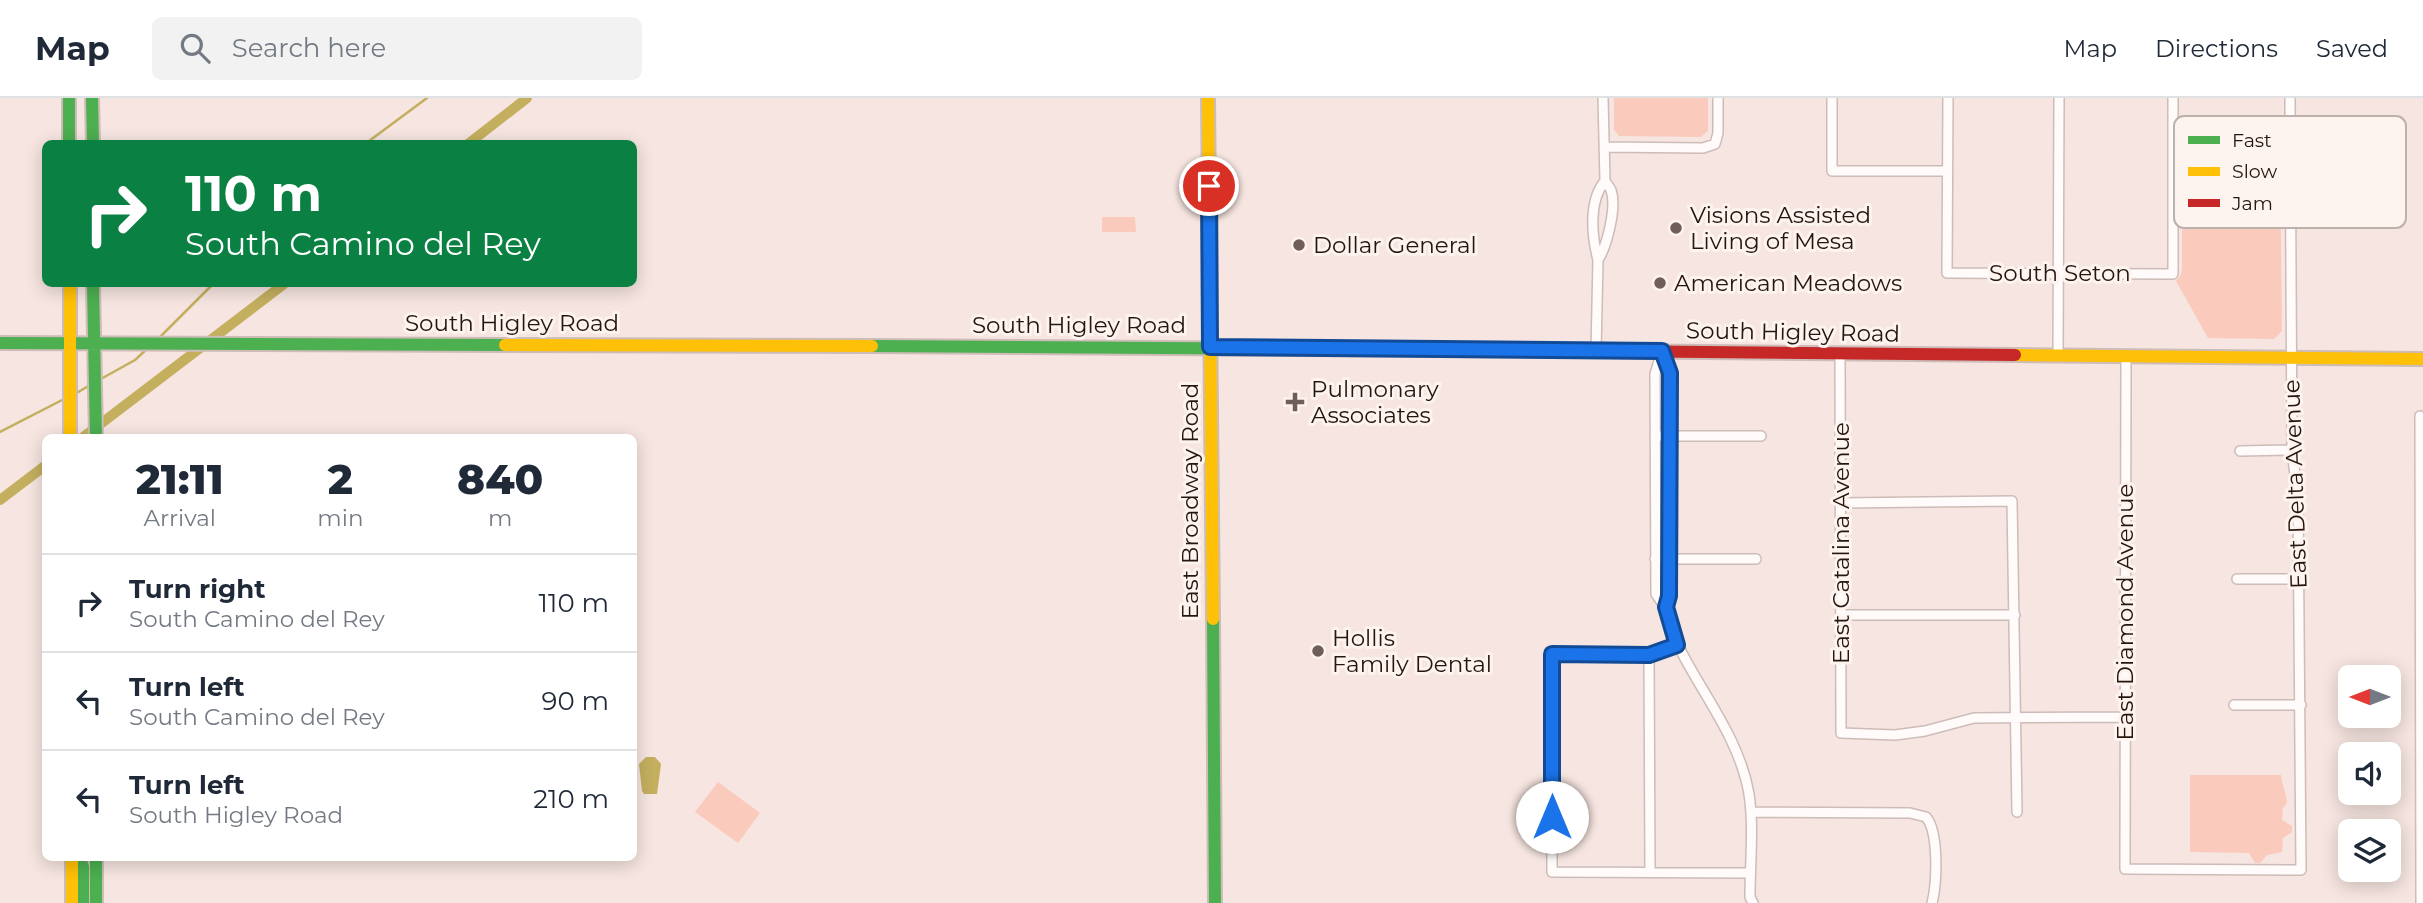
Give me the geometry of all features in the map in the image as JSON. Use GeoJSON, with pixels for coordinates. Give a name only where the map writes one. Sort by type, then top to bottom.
{"type":"FeatureCollection","features":[{"type":"Feature","properties":{"kind":"main road"},"geometry":{"type":"LineString","coordinates":[[69,98],[69,140]]}},
{"type":"Feature","properties":{"kind":"main road"},"geometry":{"type":"LineString","coordinates":[[92,98],[93,140]]}},
{"type":"Feature","properties":{"kind":"main road","name":"East Broadway Road"},"geometry":{"type":"LineString","coordinates":[[1208,98],[1215,903]]}},
{"type":"Feature","properties":{"kind":"main road"},"geometry":{"type":"LineString","coordinates":[[70,287],[71,434]]}},
{"type":"Feature","properties":{"kind":"main road"},"geometry":{"type":"LineString","coordinates":[[93,287],[96,434]]}},
{"type":"Feature","properties":{"kind":"main road","name":"South Higley Road"},"geometry":{"type":"LineString","coordinates":[[0,343],[1210,347],[2423,359]]}},
{"type":"Feature","properties":{"kind":"main road"},"geometry":{"type":"LineString","coordinates":[[72,861],[72,903]]}},
{"type":"Feature","properties":{"kind":"main road"},"geometry":{"type":"LineString","coordinates":[[81,861],[83,903]]}},
{"type":"Feature","properties":{"kind":"main road"},"geometry":{"type":"LineString","coordinates":[[96,861],[96,903]]}},
{"type":"Feature","properties":{"kind":"street"},"geometry":{"type":"LineString","coordinates":[[1598,260],[1605,250],[1612,211],[1611,189],[1605,181],[1604,98]]}},
{"type":"Feature","properties":{"kind":"street"},"geometry":{"type":"LineString","coordinates":[[1604,147],[1703,148],[1715,144],[1718,133],[1718,98]]}},
{"type":"Feature","properties":{"kind":"street"},"geometry":{"type":"LineString","coordinates":[[1832,98],[1832,171],[1947,171],[1948,98]]}},
{"type":"Feature","properties":{"kind":"street"},"geometry":{"type":"LineString","coordinates":[[2058,355],[2059,98]]}},
{"type":"Feature","properties":{"kind":"street","name":"South Seton"},"geometry":{"type":"LineString","coordinates":[[1947,171],[1947,272],[2173,274],[2173,98]]}},
{"type":"Feature","properties":{"kind":"street","name":"East Delta Avenue"},"geometry":{"type":"LineString","coordinates":[[2290,98],[2290,116]]}},
{"type":"Feature","properties":{"kind":"street"},"geometry":{"type":"LineString","coordinates":[[1596,351],[1598,260],[1594,211],[1598,189],[1605,181]]}},
{"type":"Feature","properties":{"kind":"street","name":"East Delta Avenue"},"geometry":{"type":"LineString","coordinates":[[2125,869],[2301,870],[2298,500],[2292,450],[2291,228]]}},
{"type":"Feature","properties":{"kind":"street"},"geometry":{"type":"LineString","coordinates":[[1662,351],[1655,374],[1656,594],[1666,607],[1677,645],[1723,724],[1740,760],[1749,792],[1751,812],[1750,897],[1753,903]]}},
{"type":"Feature","properties":{"kind":"street"},"geometry":{"type":"LineString","coordinates":[[1662,351],[1670,373],[1669,596],[1666,607]]}},
{"type":"Feature","properties":{"kind":"street","name":"East Catalina Avenue"},"geometry":{"type":"LineString","coordinates":[[1840,353],[1841,733],[1895,735],[1925,731],[1974,718],[2017,717]]}},
{"type":"Feature","properties":{"kind":"street","name":"East Diamond Avenue"},"geometry":{"type":"LineString","coordinates":[[2125,869],[2126,356]]}},
{"type":"Feature","properties":{"kind":"street"},"geometry":{"type":"LineString","coordinates":[[2420,416],[2421,903]]}},
{"type":"Feature","properties":{"kind":"street"},"geometry":{"type":"LineString","coordinates":[[1655,436],[1761,436]]}},
{"type":"Feature","properties":{"kind":"street"},"geometry":{"type":"LineString","coordinates":[[2240,451],[2292,450]]}},
{"type":"Feature","properties":{"kind":"street"},"geometry":{"type":"LineString","coordinates":[[1841,503],[2012,501],[2017,812]]}},
{"type":"Feature","properties":{"kind":"street"},"geometry":{"type":"LineString","coordinates":[[1655,559],[1756,559]]}},
{"type":"Feature","properties":{"kind":"street"},"geometry":{"type":"LineString","coordinates":[[2237,579],[2299,579]]}},
{"type":"Feature","properties":{"kind":"street"},"geometry":{"type":"LineString","coordinates":[[1841,615],[2015,615]]}},
{"type":"Feature","properties":{"kind":"street"},"geometry":{"type":"LineString","coordinates":[[1677,645],[1649,655],[1552,654],[1552,872],[1750,873]]}},
{"type":"Feature","properties":{"kind":"street"},"geometry":{"type":"LineString","coordinates":[[1649,655],[1650,872]]}},
{"type":"Feature","properties":{"kind":"street"},"geometry":{"type":"LineString","coordinates":[[2234,705],[2301,705]]}},
{"type":"Feature","properties":{"kind":"street"},"geometry":{"type":"LineString","coordinates":[[2017,717],[2125,717]]}},
{"type":"Feature","properties":{"kind":"street"},"geometry":{"type":"LineString","coordinates":[[1751,812],[1910,813],[1926,817],[1934,831],[1935,888],[1932,903]]}},
{"type":"Feature","properties":{"kind":"shaded area"},"geometry":{"type":"Polygon","coordinates":[[[1614,98],[1708,98],[1708,131],[1701,137],[1619,136],[1614,130],[1614,98]]]}},
{"type":"Feature","properties":{"kind":"shaded area"},"geometry":{"type":"Polygon","coordinates":[[[1102,217],[1135,217],[1136,232],[1102,232],[1102,217]]]}},
{"type":"Feature","properties":{"kind":"shaded area"},"geometry":{"type":"Polygon","coordinates":[[[2182,228],[2281,228],[2282,331],[2274,339],[2208,338],[2176,281],[2181,275],[2182,228]]]}},
{"type":"Feature","properties":{"kind":"shaded area"},"geometry":{"type":"Polygon","coordinates":[[[646,757],[655,757],[661,764],[657,794],[644,794],[642,791],[639,764],[646,757]]]}},
{"type":"Feature","properties":{"kind":"shaded area"},"geometry":{"type":"Polygon","coordinates":[[[2190,775],[2281,775],[2287,803],[2283,808],[2282,820],[2292,826],[2292,832],[2283,838],[2282,852],[2267,855],[2260,863],[2255,863],[2249,853],[2190,852],[2190,775]]]}},
{"type":"Feature","properties":{"kind":"shaded area"},"geometry":{"type":"Polygon","coordinates":[[[718,782],[760,813],[738,843],[695,812],[718,782]]]}},
{"type":"Feature","properties":{"kind":"waterway"},"geometry":{"type":"LineString","coordinates":[[370,140],[427,98]]}},
{"type":"Feature","properties":{"kind":"waterway"},"geometry":{"type":"LineString","coordinates":[[473,140],[527,98]]}},
{"type":"Feature","properties":{"kind":"waterway"},"geometry":{"type":"LineString","coordinates":[[159,338],[210,287]]}},
{"type":"Feature","properties":{"kind":"waterway"},"geometry":{"type":"LineString","coordinates":[[87,434],[280,287]]}},
{"type":"Feature","properties":{"kind":"waterway"},"geometry":{"type":"LineString","coordinates":[[99,380],[135,360],[149,347]]}},
{"type":"Feature","properties":{"kind":"waterway"},"geometry":{"type":"LineString","coordinates":[[75,394],[90,385]]}},
{"type":"Feature","properties":{"kind":"waterway"},"geometry":{"type":"LineString","coordinates":[[0,432],[66,398]]}},
{"type":"Feature","properties":{"kind":"waterway"},"geometry":{"type":"LineString","coordinates":[[0,500],[42,468]]}},
{"type":"Feature","properties":{"kind":"traffic: fast"},"geometry":{"type":"LineString","coordinates":[[69,98],[69,140]]}},
{"type":"Feature","properties":{"kind":"traffic: fast"},"geometry":{"type":"LineString","coordinates":[[92,98],[93,140]]}},
{"type":"Feature","properties":{"kind":"traffic: fast"},"geometry":{"type":"LineString","coordinates":[[93,287],[96,434]]}},
{"type":"Feature","properties":{"kind":"traffic: fast"},"geometry":{"type":"LineString","coordinates":[[0,343],[505,345]]}},
{"type":"Feature","properties":{"kind":"traffic: fast"},"geometry":{"type":"LineString","coordinates":[[872,346],[1605,351]]}},
{"type":"Feature","properties":{"kind":"traffic: fast"},"geometry":{"type":"LineString","coordinates":[[1213,619],[1215,903]]}},
{"type":"Feature","properties":{"kind":"traffic: fast"},"geometry":{"type":"LineString","coordinates":[[81,861],[83,903]]}},
{"type":"Feature","properties":{"kind":"traffic: fast"},"geometry":{"type":"LineString","coordinates":[[96,861],[96,903]]}},
{"type":"Feature","properties":{"kind":"traffic: slow"},"geometry":{"type":"LineString","coordinates":[[1208,98],[1213,619]]}},
{"type":"Feature","properties":{"kind":"traffic: slow"},"geometry":{"type":"LineString","coordinates":[[70,287],[70,434]]}},
{"type":"Feature","properties":{"kind":"traffic: slow"},"geometry":{"type":"LineString","coordinates":[[505,345],[872,346]]}},
{"type":"Feature","properties":{"kind":"traffic: slow"},"geometry":{"type":"LineString","coordinates":[[2015,355],[2423,359]]}},
{"type":"Feature","properties":{"kind":"traffic: slow"},"geometry":{"type":"LineString","coordinates":[[72,861],[72,903]]}},
{"type":"Feature","properties":{"kind":"traffic: jam"},"geometry":{"type":"LineString","coordinates":[[1605,351],[2015,355]]}},
{"type":"Feature","properties":{"kind":"place","name":"Visions Assisted Living of Mesa"},"geometry":{"type":"Point","coordinates":[1676,228]}},
{"type":"Feature","properties":{"kind":"place","name":"Dollar General"},"geometry":{"type":"Point","coordinates":[1299,245]}},
{"type":"Feature","properties":{"kind":"place","name":"American Meadows"},"geometry":{"type":"Point","coordinates":[1660,283]}},
{"type":"Feature","properties":{"kind":"place","name":"Pulmonary Associates"},"geometry":{"type":"Point","coordinates":[1295,402]}},
{"type":"Feature","properties":{"kind":"place","name":"Hollis Family Dental"},"geometry":{"type":"Point","coordinates":[1318,651]}},
{"type":"Feature","properties":{"kind":"route"},"geometry":{"type":"LineString","coordinates":[[1209,186],[1210,347],[1662,351],[1670,373],[1669,596],[1666,607],[1677,645],[1649,655],[1552,654],[1552,817]]}}]}
